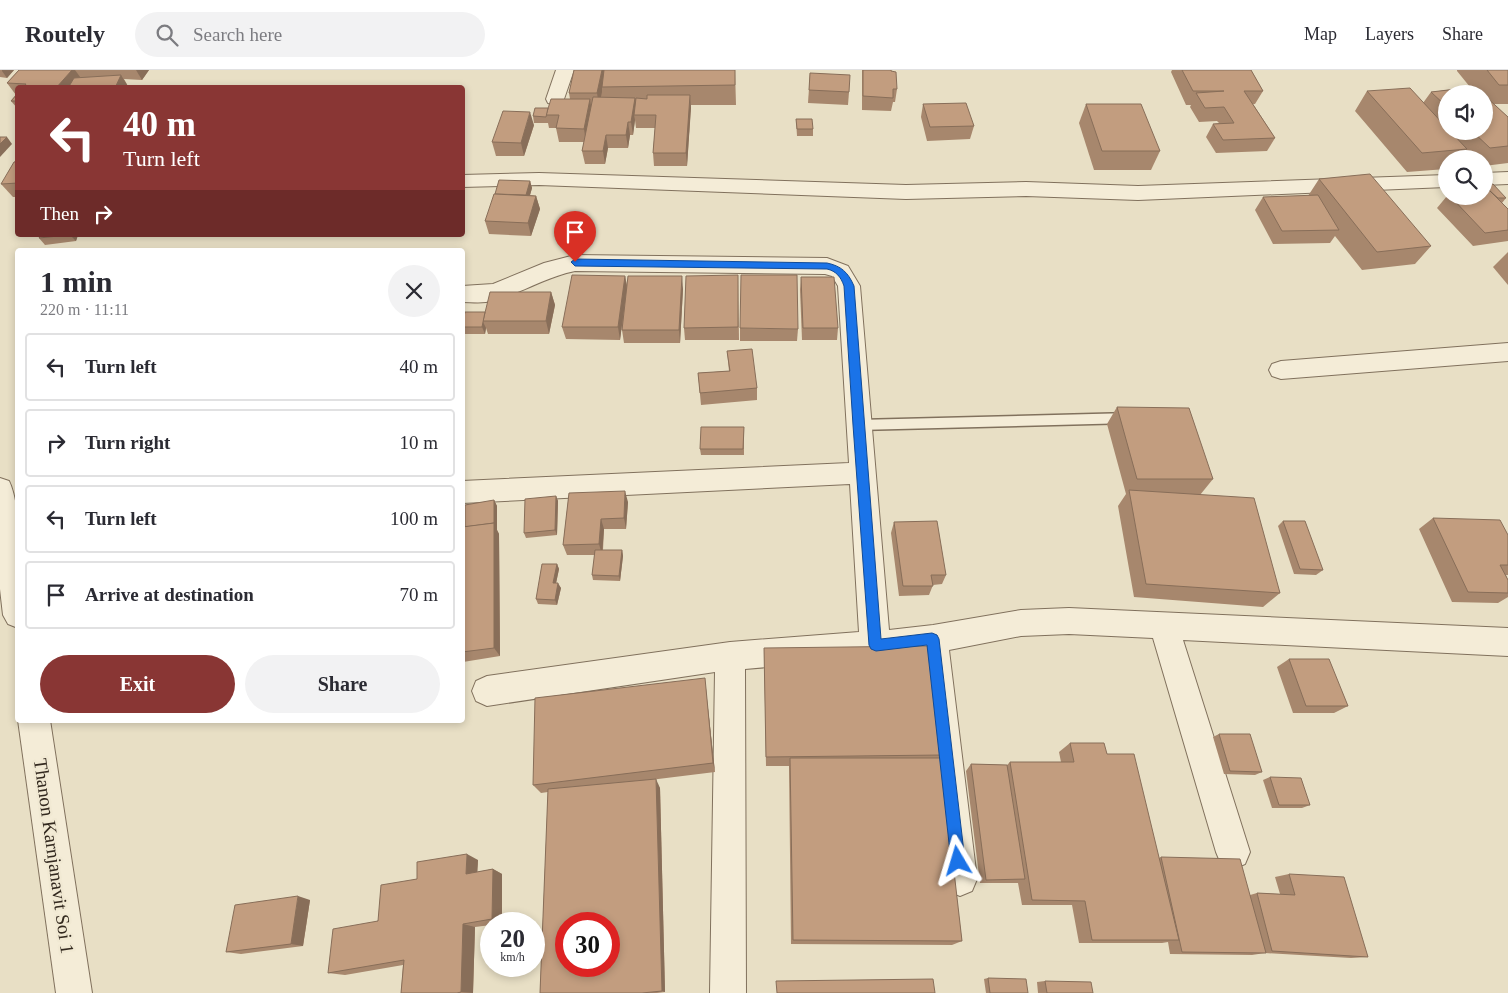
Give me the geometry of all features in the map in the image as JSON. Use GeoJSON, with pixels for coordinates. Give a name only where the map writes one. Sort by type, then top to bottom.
{"type":"FeatureCollection","features":[{"type":"Feature","properties":{"kind":"street"},"geometry":{"type":"LineString","coordinates":[[555,99],[564,70]]}},
{"type":"Feature","properties":{"kind":"street"},"geometry":{"type":"LineString","coordinates":[[1493,179],[1508,178]]}},
{"type":"Feature","properties":{"kind":"street"},"geometry":{"type":"LineString","coordinates":[[465,181],[539,179],[906,192],[1026,188],[1138,192],[1438,180]]}},
{"type":"Feature","properties":{"kind":"street"},"geometry":{"type":"LineString","coordinates":[[465,294],[485,294],[555,266],[575,262],[827,266],[835,268],[845,276],[849,286],[876,645]]}},
{"type":"Feature","properties":{"kind":"street"},"geometry":{"type":"LineString","coordinates":[[1281,370],[1508,352]]}},
{"type":"Feature","properties":{"kind":"street"},"geometry":{"type":"LineString","coordinates":[[465,492],[863,473]]}},
{"type":"Feature","properties":{"kind":"street"},"geometry":{"type":"LineString","coordinates":[[0,489],[15,576]]}},
{"type":"Feature","properties":{"kind":"street"},"geometry":{"type":"LineString","coordinates":[[487,691],[730,656],[932,639],[1034,622],[1069,621],[1508,642]]}},
{"type":"Feature","properties":{"kind":"street"},"geometry":{"type":"LineString","coordinates":[[1164,626],[1233,852]]}},
{"type":"Feature","properties":{"kind":"street"},"geometry":{"type":"LineString","coordinates":[[932,639],[960,879]]}},
{"type":"Feature","properties":{"kind":"street"},"geometry":{"type":"LineString","coordinates":[[728,993],[730,656]]}},
{"type":"Feature","properties":{"kind":"street","name":"Thanon Karnjanavit Soi 1"},"geometry":{"type":"LineString","coordinates":[[34,723],[74,993]]}},
{"type":"Feature","properties":{"kind":"lane"},"geometry":{"type":"LineString","coordinates":[[858,425],[1143,418]]}},
{"type":"Feature","properties":{"kind":"building"},"geometry":{"type":"Polygon","coordinates":[[[19,70],[72,70],[59,85],[7,83],[19,70]]]}},
{"type":"Feature","properties":{"kind":"building"},"geometry":{"type":"Polygon","coordinates":[[[574,70],[602,70],[597,93],[569,93],[574,70]]]}},
{"type":"Feature","properties":{"kind":"building"},"geometry":{"type":"Polygon","coordinates":[[[604,70],[735,70],[735,85],[602,87],[604,70]]]}},
{"type":"Feature","properties":{"kind":"building"},"geometry":{"type":"Polygon","coordinates":[[[863,70],[891,70],[896,72],[897,89],[893,89],[893,98],[863,96],[863,70]]]}},
{"type":"Feature","properties":{"kind":"building"},"geometry":{"type":"Polygon","coordinates":[[[1182,70],[1251,70],[1263,91],[1244,91],[1275,138],[1223,140],[1213,124],[1234,123],[1224,107],[1205,108],[1196,93],[1224,91],[1193,91],[1182,70]]]}},
{"type":"Feature","properties":{"kind":"building"},"geometry":{"type":"Polygon","coordinates":[[[1487,70],[1508,70],[1508,85],[1499,85],[1487,70]]]}},
{"type":"Feature","properties":{"kind":"building"},"geometry":{"type":"Polygon","coordinates":[[[810,73],[850,75],[849,92],[809,90],[810,73]]]}},
{"type":"Feature","properties":{"kind":"building"},"geometry":{"type":"Polygon","coordinates":[[[121,75],[116,85],[70,85],[74,78],[121,75]]]}},
{"type":"Feature","properties":{"kind":"building"},"geometry":{"type":"Polygon","coordinates":[[[1410,88],[1438,118],[1438,140],[1458,140],[1467,149],[1438,150],[1438,152],[1422,153],[1367,91],[1410,88]]]}},
{"type":"Feature","properties":{"kind":"building"},"geometry":{"type":"Polygon","coordinates":[[[1438,91],[1438,99],[1431,92],[1438,91]]]}},
{"type":"Feature","properties":{"kind":"building"},"geometry":{"type":"Polygon","coordinates":[[[647,95],[690,95],[686,153],[653,153],[656,115],[634,115],[636,98],[647,99],[647,95]]]}},
{"type":"Feature","properties":{"kind":"building"},"geometry":{"type":"Polygon","coordinates":[[[593,97],[635,98],[631,122],[628,122],[626,135],[606,135],[603,151],[582,151],[593,97]]]}},
{"type":"Feature","properties":{"kind":"building"},"geometry":{"type":"Polygon","coordinates":[[[551,99],[590,99],[584,129],[556,128],[559,115],[546,115],[551,99]]]}},
{"type":"Feature","properties":{"kind":"building"},"geometry":{"type":"Polygon","coordinates":[[[966,103],[974,126],[930,127],[923,104],[966,103]]]}},
{"type":"Feature","properties":{"kind":"building"},"geometry":{"type":"Polygon","coordinates":[[[1493,103],[1508,117],[1508,146],[1490,148],[1482,140],[1493,140],[1493,103]]]}},
{"type":"Feature","properties":{"kind":"building"},"geometry":{"type":"Polygon","coordinates":[[[1086,104],[1141,104],[1160,151],[1102,151],[1086,104]]]}},
{"type":"Feature","properties":{"kind":"building"},"geometry":{"type":"Polygon","coordinates":[[[535,108],[548,108],[546,117],[533,116],[535,108]]]}},
{"type":"Feature","properties":{"kind":"building"},"geometry":{"type":"Polygon","coordinates":[[[503,111],[530,112],[521,143],[492,142],[503,111]]]}},
{"type":"Feature","properties":{"kind":"building"},"geometry":{"type":"Polygon","coordinates":[[[796,119],[812,119],[813,129],[797,129],[796,119]]]}},
{"type":"Feature","properties":{"kind":"building"},"geometry":{"type":"Polygon","coordinates":[[[0,137],[7,137],[0,144],[0,137]]]}},
{"type":"Feature","properties":{"kind":"building"},"geometry":{"type":"Polygon","coordinates":[[[14,162],[15,183],[1,184],[14,162]]]}},
{"type":"Feature","properties":{"kind":"building"},"geometry":{"type":"Polygon","coordinates":[[[1370,174],[1431,246],[1377,252],[1319,179],[1370,174]]]}},
{"type":"Feature","properties":{"kind":"building"},"geometry":{"type":"Polygon","coordinates":[[[499,180],[530,181],[526,195],[495,194],[499,180]]]}},
{"type":"Feature","properties":{"kind":"building"},"geometry":{"type":"Polygon","coordinates":[[[1493,184],[1506,198],[1498,198],[1493,194],[1493,184]]]}},
{"type":"Feature","properties":{"kind":"building"},"geometry":{"type":"Polygon","coordinates":[[[494,194],[536,196],[528,223],[485,221],[494,194]]]}},
{"type":"Feature","properties":{"kind":"building"},"geometry":{"type":"Polygon","coordinates":[[[1493,194],[1508,209],[1508,230],[1485,233],[1459,205],[1493,205],[1493,194]]]}},
{"type":"Feature","properties":{"kind":"building"},"geometry":{"type":"Polygon","coordinates":[[[1318,195],[1339,230],[1282,231],[1263,197],[1318,195]]]}},
{"type":"Feature","properties":{"kind":"building"},"geometry":{"type":"Polygon","coordinates":[[[572,275],[625,276],[618,327],[562,327],[572,275]]]}},
{"type":"Feature","properties":{"kind":"building"},"geometry":{"type":"Polygon","coordinates":[[[738,275],[738,327],[684,328],[686,276],[738,275]]]}},
{"type":"Feature","properties":{"kind":"building"},"geometry":{"type":"Polygon","coordinates":[[[741,275],[797,275],[798,329],[740,328],[741,275]]]}},
{"type":"Feature","properties":{"kind":"building"},"geometry":{"type":"Polygon","coordinates":[[[628,276],[682,276],[679,330],[622,330],[628,276]]]}},
{"type":"Feature","properties":{"kind":"building"},"geometry":{"type":"Polygon","coordinates":[[[801,277],[834,277],[838,328],[803,328],[801,277]]]}},
{"type":"Feature","properties":{"kind":"building"},"geometry":{"type":"Polygon","coordinates":[[[490,292],[551,292],[546,321],[483,321],[490,292]]]}},
{"type":"Feature","properties":{"kind":"building"},"geometry":{"type":"Polygon","coordinates":[[[465,312],[485,312],[482,327],[465,327],[465,312]]]}},
{"type":"Feature","properties":{"kind":"building"},"geometry":{"type":"Polygon","coordinates":[[[752,349],[757,388],[700,393],[698,373],[730,371],[727,351],[752,349]]]}},
{"type":"Feature","properties":{"kind":"building"},"geometry":{"type":"Polygon","coordinates":[[[1117,407],[1189,408],[1213,479],[1137,479],[1117,407]]]}},
{"type":"Feature","properties":{"kind":"building"},"geometry":{"type":"Polygon","coordinates":[[[701,427],[744,427],[743,449],[700,449],[701,427]]]}},
{"type":"Feature","properties":{"kind":"building"},"geometry":{"type":"Polygon","coordinates":[[[1129,490],[1254,498],[1280,593],[1146,584],[1129,490]]]}},
{"type":"Feature","properties":{"kind":"building"},"geometry":{"type":"Polygon","coordinates":[[[625,491],[624,518],[601,519],[599,544],[563,545],[569,493],[625,491]]]}},
{"type":"Feature","properties":{"kind":"building"},"geometry":{"type":"Polygon","coordinates":[[[556,496],[555,530],[524,533],[525,499],[556,496]]]}},
{"type":"Feature","properties":{"kind":"building"},"geometry":{"type":"Polygon","coordinates":[[[494,500],[494,523],[465,527],[465,505],[494,500]]]}},
{"type":"Feature","properties":{"kind":"building"},"geometry":{"type":"Polygon","coordinates":[[[1433,518],[1500,520],[1508,535],[1508,565],[1500,565],[1508,580],[1508,593],[1468,592],[1433,518]]]}},
{"type":"Feature","properties":{"kind":"building"},"geometry":{"type":"Polygon","coordinates":[[[937,521],[946,575],[931,575],[933,586],[903,586],[894,522],[937,521]]]}},
{"type":"Feature","properties":{"kind":"building"},"geometry":{"type":"Polygon","coordinates":[[[1283,521],[1305,521],[1323,570],[1300,569],[1283,521]]]}},
{"type":"Feature","properties":{"kind":"building"},"geometry":{"type":"Polygon","coordinates":[[[494,523],[494,648],[465,652],[465,527],[494,523]]]}},
{"type":"Feature","properties":{"kind":"building"},"geometry":{"type":"Polygon","coordinates":[[[595,550],[622,550],[619,576],[592,575],[595,550]]]}},
{"type":"Feature","properties":{"kind":"building"},"geometry":{"type":"Polygon","coordinates":[[[542,564],[557,564],[553,583],[558,583],[555,600],[536,599],[542,564]]]}},
{"type":"Feature","properties":{"kind":"building"},"geometry":{"type":"Polygon","coordinates":[[[928,646],[942,755],[766,757],[764,648],[928,646]]]}},
{"type":"Feature","properties":{"kind":"building"},"geometry":{"type":"Polygon","coordinates":[[[1289,659],[1329,659],[1348,706],[1306,706],[1289,659]]]}},
{"type":"Feature","properties":{"kind":"building"},"geometry":{"type":"Polygon","coordinates":[[[705,678],[713,763],[533,785],[535,698],[705,678]]]}},
{"type":"Feature","properties":{"kind":"building"},"geometry":{"type":"Polygon","coordinates":[[[1219,734],[1250,734],[1262,772],[1230,771],[1219,734]]]}},
{"type":"Feature","properties":{"kind":"building"},"geometry":{"type":"Polygon","coordinates":[[[1070,743],[1104,743],[1107,754],[1134,754],[1179,940],[1092,940],[1085,901],[1032,900],[1010,762],[1074,762],[1070,743]]]}},
{"type":"Feature","properties":{"kind":"building"},"geometry":{"type":"Polygon","coordinates":[[[790,758],[941,758],[962,941],[793,940],[790,758]]]}},
{"type":"Feature","properties":{"kind":"building"},"geometry":{"type":"Polygon","coordinates":[[[971,764],[1007,765],[1025,879],[986,880],[971,764]]]}},
{"type":"Feature","properties":{"kind":"building"},"geometry":{"type":"Polygon","coordinates":[[[1270,777],[1301,778],[1310,805],[1279,805],[1270,777]]]}},
{"type":"Feature","properties":{"kind":"building"},"geometry":{"type":"Polygon","coordinates":[[[656,779],[662,991],[642,993],[540,993],[541,977],[545,977],[545,912],[543,912],[548,789],[656,779]]]}},
{"type":"Feature","properties":{"kind":"building"},"geometry":{"type":"Polygon","coordinates":[[[467,854],[466,874],[493,869],[492,912],[480,912],[480,921],[463,924],[461,992],[401,993],[404,960],[328,973],[333,929],[378,921],[381,885],[417,879],[417,862],[467,854]]]}},
{"type":"Feature","properties":{"kind":"building"},"geometry":{"type":"Polygon","coordinates":[[[1161,857],[1240,859],[1266,953],[1182,952],[1161,857]]]}},
{"type":"Feature","properties":{"kind":"building"},"geometry":{"type":"Polygon","coordinates":[[[1289,874],[1344,877],[1368,957],[1272,951],[1257,893],[1295,895],[1289,874]]]}},
{"type":"Feature","properties":{"kind":"building"},"geometry":{"type":"Polygon","coordinates":[[[298,896],[291,944],[226,952],[235,905],[298,896]]]}},
{"type":"Feature","properties":{"kind":"building"},"geometry":{"type":"Polygon","coordinates":[[[988,978],[1026,979],[1028,993],[990,993],[988,978]]]}},
{"type":"Feature","properties":{"kind":"building"},"geometry":{"type":"Polygon","coordinates":[[[933,979],[935,993],[777,993],[776,981],[933,979]]]}},
{"type":"Feature","properties":{"kind":"building"},"geometry":{"type":"Polygon","coordinates":[[[1045,981],[1091,982],[1093,993],[1047,993],[1045,981]]]}},
{"type":"Feature","properties":{"kind":"route"},"geometry":{"type":"LineString","coordinates":[[575,262],[827,266],[835,268],[845,276],[849,286],[876,645],[932,639],[958,861]]}}]}
